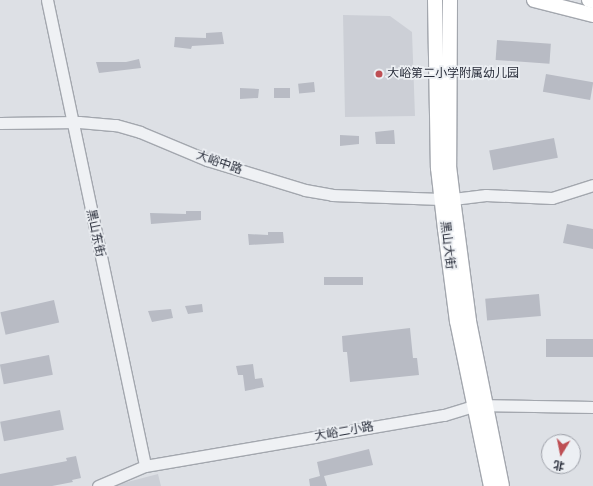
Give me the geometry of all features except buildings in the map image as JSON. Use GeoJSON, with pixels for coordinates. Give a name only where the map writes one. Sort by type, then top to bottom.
{"type":"FeatureCollection","features":[{"type":"Feature","properties":{"kind":"main road","name":"黑山大街"},"geometry":{"type":"LineString","coordinates":[[435,0],[437,123],[447,199],[469,321],[491,486]]}},
{"type":"Feature","properties":{"kind":"main road","name":"黑山大街"},"geometry":{"type":"LineString","coordinates":[[447,199],[449,166],[450,0]]}},
{"type":"Feature","properties":{"kind":"main road"},"geometry":{"type":"LineString","coordinates":[[534,0],[593,15]]}},
{"type":"Feature","properties":{"kind":"main road"},"geometry":{"type":"LineString","coordinates":[[589,0],[593,1]]}},
{"type":"Feature","properties":{"kind":"main road","name":"黑山大街"},"geometry":{"type":"LineString","coordinates":[[481,405],[502,486]]}},
{"type":"Feature","properties":{"kind":"street","name":"黑山东街"},"geometry":{"type":"LineString","coordinates":[[47,0],[145,466]]}},
{"type":"Feature","properties":{"kind":"street","name":"大峪中路"},"geometry":{"type":"LineString","coordinates":[[0,123],[72,122],[116,125],[134,130],[207,160],[305,190],[332,195],[447,199],[486,194],[552,198],[593,185]]}},
{"type":"Feature","properties":{"kind":"street","name":"大峪二小路"},"geometry":{"type":"LineString","coordinates":[[98,486],[145,466],[444,415],[481,405],[593,407]]}},
{"type":"Feature","properties":{"kind":"shaded area","name":"大峪第二小学附属幼儿园"},"geometry":{"type":"Polygon","coordinates":[[[343,15],[390,16],[412,32],[415,116],[345,117],[343,15]]]}},
{"type":"Feature","properties":{"kind":"shaded area"},"geometry":{"type":"Polygon","coordinates":[[[158,474],[161,486],[112,486],[158,474]]]}},
{"type":"Feature","properties":{"kind":"place","name":"大峪第二小学附属幼儿园"},"geometry":{"type":"Point","coordinates":[379,74]}}]}
